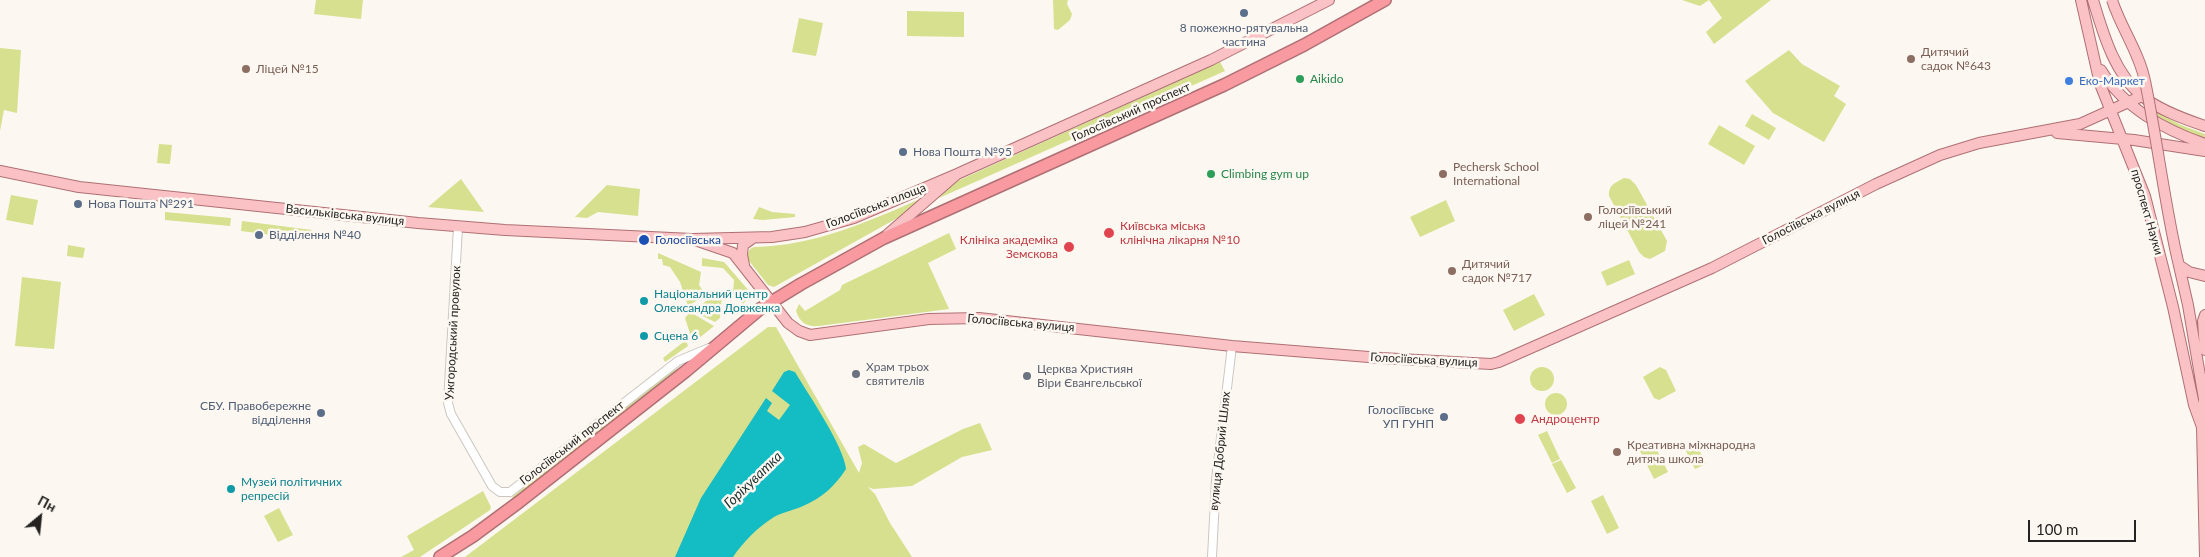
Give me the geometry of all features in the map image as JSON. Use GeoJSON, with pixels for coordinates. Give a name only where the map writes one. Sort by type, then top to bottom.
{"type":"FeatureCollection","features":[{"type":"Feature","properties":{"kind":"highway","name":"Голосіївський проспект"},"geometry":{"type":"LineString","coordinates":[[440,557],[473,536],[518,502],[686,372],[716,345],[772,302],[830,267],[884,238],[1224,85],[1304,45],[1385,0]]}},
{"type":"Feature","properties":{"kind":"main road","name":"Голосіївський проспект"},"geometry":{"type":"LineString","coordinates":[[884,238],[956,174],[1211,60],[1329,0]]}},
{"type":"Feature","properties":{"kind":"main road","name":"проспект Науки"},"geometry":{"type":"LineString","coordinates":[[2081,0],[2100,84],[2145,196],[2175,315],[2194,405],[2202,427]]}},
{"type":"Feature","properties":{"kind":"main road"},"geometry":{"type":"LineString","coordinates":[[2093,0],[2106,42],[2126,78],[2142,96],[2182,117],[2205,126]]}},
{"type":"Feature","properties":{"kind":"main road","name":"проспект Науки"},"geometry":{"type":"LineString","coordinates":[[2112,0],[2138,58],[2145,81],[2165,203],[2179,262],[2204,399],[2202,427],[2205,557]]}},
{"type":"Feature","properties":{"kind":"main road"},"geometry":{"type":"LineString","coordinates":[[2097,65],[2107,80],[2126,101],[2144,115],[2205,144]]}},
{"type":"Feature","properties":{"kind":"main road","name":"Голосіївська вулиця"},"geometry":{"type":"LineString","coordinates":[[772,302],[794,328],[810,335],[929,319],[978,318],[1232,346],[1381,358],[1491,364],[1712,268],[1870,187],[1940,155],[1979,144],[2080,124],[2112,110],[2126,101],[2142,96]]}},
{"type":"Feature","properties":{"kind":"main road","name":"Голосіївська вулиця"},"geometry":{"type":"LineString","coordinates":[[2044,132],[2123,139],[2205,151]]}},
{"type":"Feature","properties":{"kind":"main road","name":"Васильківська вулиця"},"geometry":{"type":"LineString","coordinates":[[0,171],[79,187],[458,227],[692,239]]}},
{"type":"Feature","properties":{"kind":"main road","name":"Голосіївська площа"},"geometry":{"type":"LineString","coordinates":[[692,239],[755,238],[786,235],[827,226],[854,218],[956,174]]}},
{"type":"Feature","properties":{"kind":"main road"},"geometry":{"type":"LineString","coordinates":[[744,266],[743,245],[748,240],[755,238]]}},
{"type":"Feature","properties":{"kind":"main road"},"geometry":{"type":"LineString","coordinates":[[692,239],[726,249],[733,253],[772,302]]}},
{"type":"Feature","properties":{"kind":"main road"},"geometry":{"type":"LineString","coordinates":[[2179,262],[2189,272],[2205,276]]}},
{"type":"Feature","properties":{"kind":"main road"},"geometry":{"type":"LineString","coordinates":[[2205,314],[2203,321],[2205,350]]}},
{"type":"Feature","properties":{"kind":"main road"},"geometry":{"type":"LineString","coordinates":[[2204,399],[2205,381]]}},
{"type":"Feature","properties":{"kind":"street","name":"Ужгородський провулок"},"geometry":{"type":"LineString","coordinates":[[458,227],[448,403],[451,414],[493,488]]}},
{"type":"Feature","properties":{"kind":"street","name":"Голосіївський проспект"},"geometry":{"type":"LineString","coordinates":[[493,488],[500,492],[510,492],[678,361],[716,345]]}},
{"type":"Feature","properties":{"kind":"street","name":"вулиця Добрий Шлях"},"geometry":{"type":"LineString","coordinates":[[1212,557],[1215,488],[1232,346]]}},
{"type":"Feature","properties":{"kind":"green space"},"geometry":{"type":"Polygon","coordinates":[[[316,0],[363,0],[361,19],[314,14],[316,0]]]}},
{"type":"Feature","properties":{"kind":"green space"},"geometry":{"type":"Polygon","coordinates":[[[1053,0],[1068,0],[1067,4],[1072,14],[1070,20],[1058,30],[1054,29],[1053,0]]]}},
{"type":"Feature","properties":{"kind":"green space"},"geometry":{"type":"Polygon","coordinates":[[[1682,0],[1709,0],[1700,6],[1682,0]]]}},
{"type":"Feature","properties":{"kind":"green space"},"geometry":{"type":"Polygon","coordinates":[[[1709,0],[1771,0],[1714,44],[1706,32],[1722,18],[1709,0]]]}},
{"type":"Feature","properties":{"kind":"green space"},"geometry":{"type":"Polygon","coordinates":[[[907,11],[964,12],[964,37],[907,36],[907,11]]]}},
{"type":"Feature","properties":{"kind":"green space"},"geometry":{"type":"Polygon","coordinates":[[[799,18],[823,23],[816,56],[792,52],[799,18]]]}},
{"type":"Feature","properties":{"kind":"green space"},"geometry":{"type":"Polygon","coordinates":[[[0,48],[21,50],[17,113],[4,110],[0,131],[0,48]]]}},
{"type":"Feature","properties":{"kind":"green space"},"geometry":{"type":"Polygon","coordinates":[[[1789,50],[1802,64],[1840,86],[1834,96],[1846,104],[1824,142],[1773,113],[1745,81],[1789,50]]]}},
{"type":"Feature","properties":{"kind":"green space"},"geometry":{"type":"Polygon","coordinates":[[[1220,62],[1225,71],[939,198],[953,183],[1220,62]]]}},
{"type":"Feature","properties":{"kind":"green space"},"geometry":{"type":"Polygon","coordinates":[[[2155,111],[2181,125],[2205,134],[2205,138],[2180,129],[2155,115],[2155,111]]]}},
{"type":"Feature","properties":{"kind":"green space"},"geometry":{"type":"Polygon","coordinates":[[[1752,114],[1776,128],[1769,140],[1745,126],[1752,114]]]}},
{"type":"Feature","properties":{"kind":"green space"},"geometry":{"type":"Polygon","coordinates":[[[1719,125],[1755,146],[1744,165],[1708,144],[1719,125]]]}},
{"type":"Feature","properties":{"kind":"green space"},"geometry":{"type":"Polygon","coordinates":[[[159,144],[172,145],[170,164],[157,163],[159,144]]]}},
{"type":"Feature","properties":{"kind":"green space"},"geometry":{"type":"Polygon","coordinates":[[[1624,178],[1630,179],[1636,185],[1667,241],[1665,251],[1650,259],[1644,257],[1639,252],[1609,196],[1611,187],[1624,178]]]}},
{"type":"Feature","properties":{"kind":"green space"},"geometry":{"type":"Polygon","coordinates":[[[461,179],[484,212],[428,207],[461,179]]]}},
{"type":"Feature","properties":{"kind":"green space"},"geometry":{"type":"Polygon","coordinates":[[[607,185],[640,189],[638,216],[598,212],[587,218],[575,217],[607,185]]]}},
{"type":"Feature","properties":{"kind":"green space"},"geometry":{"type":"Polygon","coordinates":[[[11,195],[38,200],[33,225],[6,220],[11,195]]]}},
{"type":"Feature","properties":{"kind":"green space"},"geometry":{"type":"Polygon","coordinates":[[[920,199],[901,216],[774,287],[768,285],[746,257],[750,249],[754,247],[798,242],[840,231],[920,199]]]}},
{"type":"Feature","properties":{"kind":"green space"},"geometry":{"type":"Polygon","coordinates":[[[1446,200],[1455,221],[1420,237],[1410,217],[1446,200]]]}},
{"type":"Feature","properties":{"kind":"green space"},"geometry":{"type":"Polygon","coordinates":[[[759,207],[772,212],[795,214],[795,217],[753,219],[759,207]]]}},
{"type":"Feature","properties":{"kind":"green space"},"geometry":{"type":"Polygon","coordinates":[[[165,212],[231,218],[230,226],[165,220],[165,212]]]}},
{"type":"Feature","properties":{"kind":"green space"},"geometry":{"type":"Polygon","coordinates":[[[242,221],[312,230],[311,240],[241,231],[242,221]]]}},
{"type":"Feature","properties":{"kind":"green space"},"geometry":{"type":"Polygon","coordinates":[[[949,233],[956,249],[928,263],[949,309],[819,326],[811,326],[800,319],[796,311],[799,304],[805,311],[840,290],[842,285],[949,233]]]}},
{"type":"Feature","properties":{"kind":"green space"},"geometry":{"type":"Polygon","coordinates":[[[68,245],[85,248],[83,258],[67,256],[68,245]]]}},
{"type":"Feature","properties":{"kind":"green space"},"geometry":{"type":"Polygon","coordinates":[[[658,253],[701,272],[699,285],[706,295],[688,306],[680,282],[670,267],[663,265],[662,259],[658,259],[658,253]]]}},
{"type":"Feature","properties":{"kind":"green space"},"geometry":{"type":"Polygon","coordinates":[[[702,258],[724,262],[750,292],[749,297],[743,304],[733,292],[734,280],[723,268],[702,266],[702,258]]]}},
{"type":"Feature","properties":{"kind":"green space"},"geometry":{"type":"Polygon","coordinates":[[[1629,260],[1635,274],[1607,286],[1601,272],[1629,260]]]}},
{"type":"Feature","properties":{"kind":"green space"},"geometry":{"type":"Polygon","coordinates":[[[22,277],[61,282],[54,349],[15,346],[22,277]]]}},
{"type":"Feature","properties":{"kind":"green space"},"geometry":{"type":"Polygon","coordinates":[[[1534,294],[1545,315],[1514,331],[1503,310],[1534,294]]]}},
{"type":"Feature","properties":{"kind":"green space"},"geometry":{"type":"Polygon","coordinates":[[[715,295],[722,295],[720,318],[715,322],[692,311],[715,295]]]}},
{"type":"Feature","properties":{"kind":"green space"},"geometry":{"type":"Polygon","coordinates":[[[690,312],[714,326],[693,343],[685,318],[690,312]]]}},
{"type":"Feature","properties":{"kind":"green space"},"geometry":{"type":"Polygon","coordinates":[[[768,327],[776,327],[859,473],[862,463],[858,447],[864,444],[896,463],[963,429],[980,423],[992,450],[962,457],[912,486],[873,489],[868,487],[875,494],[890,523],[912,557],[465,557],[768,327]]]}},
{"type":"Feature","properties":{"kind":"green space"},"geometry":{"type":"Polygon","coordinates":[[[686,340],[688,346],[665,362],[663,358],[686,340]]]}},
{"type":"Feature","properties":{"kind":"green space"},"geometry":{"type":"Polygon","coordinates":[[[681,367],[514,499],[512,497],[669,373],[681,367]]]}},
{"type":"Feature","properties":{"kind":"green space"},"geometry":{"type":"Polygon","coordinates":[[[1542,367],[1550,371],[1554,379],[1550,387],[1542,391],[1534,387],[1530,379],[1534,371],[1542,367]]]}},
{"type":"Feature","properties":{"kind":"green space"},"geometry":{"type":"Polygon","coordinates":[[[1660,367],[1666,370],[1676,391],[1659,400],[1654,398],[1643,377],[1660,367]]]}},
{"type":"Feature","properties":{"kind":"green space"},"geometry":{"type":"Polygon","coordinates":[[[1552,393],[1560,393],[1567,400],[1567,408],[1560,415],[1552,415],[1545,408],[1545,400],[1552,393]]]}},
{"type":"Feature","properties":{"kind":"green space"},"geometry":{"type":"Polygon","coordinates":[[[1547,431],[1560,459],[1552,463],[1538,435],[1547,431]]]}},
{"type":"Feature","properties":{"kind":"green space"},"geometry":{"type":"Polygon","coordinates":[[[1695,441],[1706,464],[1695,469],[1684,447],[1695,441]]]}},
{"type":"Feature","properties":{"kind":"green space"},"geometry":{"type":"Polygon","coordinates":[[[1654,444],[1668,472],[1654,479],[1640,451],[1654,444]]]}},
{"type":"Feature","properties":{"kind":"green space"},"geometry":{"type":"Polygon","coordinates":[[[1561,460],[1576,488],[1567,493],[1552,464],[1561,460]]]}},
{"type":"Feature","properties":{"kind":"green space"},"geometry":{"type":"Polygon","coordinates":[[[483,491],[491,507],[490,510],[420,557],[401,557],[414,550],[407,536],[483,491]]]}},
{"type":"Feature","properties":{"kind":"green space"},"geometry":{"type":"Polygon","coordinates":[[[1603,495],[1619,528],[1607,534],[1591,501],[1603,495]]]}},
{"type":"Feature","properties":{"kind":"green space"},"geometry":{"type":"Polygon","coordinates":[[[279,508],[293,535],[278,542],[264,516],[279,508]]]}},
{"type":"Feature","properties":{"kind":"water","name":"Горіхуватка"},"geometry":{"type":"Polygon","coordinates":[[[789,370],[795,372],[825,420],[839,447],[846,469],[833,486],[816,499],[803,506],[777,515],[762,525],[733,557],[675,557],[701,498],[766,398],[772,403],[767,411],[779,420],[790,405],[772,391],[784,372],[789,370]]]}},
{"type":"Feature","properties":{"kind":"place","name":"8 пожежно-рятувальна частина"},"geometry":{"type":"Point","coordinates":[1244,13]}},
{"type":"Feature","properties":{"kind":"place","name":"Дитячий садок №643"},"geometry":{"type":"Point","coordinates":[1911,59]}},
{"type":"Feature","properties":{"kind":"place","name":"Ліцей №15"},"geometry":{"type":"Point","coordinates":[246,69]}},
{"type":"Feature","properties":{"kind":"place","name":"Aikido"},"geometry":{"type":"Point","coordinates":[1300,79]}},
{"type":"Feature","properties":{"kind":"place","name":"Еко-Маркет"},"geometry":{"type":"Point","coordinates":[2069,81]}},
{"type":"Feature","properties":{"kind":"place","name":"Нова Пошта №95"},"geometry":{"type":"Point","coordinates":[903,152]}},
{"type":"Feature","properties":{"kind":"place","name":"Climbing gym up"},"geometry":{"type":"Point","coordinates":[1211,174]}},
{"type":"Feature","properties":{"kind":"place","name":"Pechersk School International"},"geometry":{"type":"Point","coordinates":[1443,174]}},
{"type":"Feature","properties":{"kind":"place","name":"Нова Пошта №291"},"geometry":{"type":"Point","coordinates":[78,204]}},
{"type":"Feature","properties":{"kind":"place","name":"Голосіївський ліцей №241"},"geometry":{"type":"Point","coordinates":[1588,217]}},
{"type":"Feature","properties":{"kind":"place","name":"Київська міська клінічна лікарня №10"},"geometry":{"type":"Point","coordinates":[1109,233]}},
{"type":"Feature","properties":{"kind":"place","name":"Відділення №40"},"geometry":{"type":"Point","coordinates":[259,235]}},
{"type":"Feature","properties":{"kind":"place","name":"Голосіївська"},"geometry":{"type":"Point","coordinates":[644,240]}},
{"type":"Feature","properties":{"kind":"place","name":"Клініка академіка Земскова"},"geometry":{"type":"Point","coordinates":[1069,247]}},
{"type":"Feature","properties":{"kind":"place","name":"Дитячий садок №717"},"geometry":{"type":"Point","coordinates":[1452,271]}},
{"type":"Feature","properties":{"kind":"place","name":"Національний центр Олександра Довженка"},"geometry":{"type":"Point","coordinates":[644,301]}},
{"type":"Feature","properties":{"kind":"place","name":"Сцена 6"},"geometry":{"type":"Point","coordinates":[644,336]}},
{"type":"Feature","properties":{"kind":"place","name":"Храм трьох святителів"},"geometry":{"type":"Point","coordinates":[856,374]}},
{"type":"Feature","properties":{"kind":"place","name":"Церква Християн Віри Євангельської"},"geometry":{"type":"Point","coordinates":[1027,376]}},
{"type":"Feature","properties":{"kind":"place","name":"СБУ. Правобережне відділення"},"geometry":{"type":"Point","coordinates":[321,413]}},
{"type":"Feature","properties":{"kind":"place","name":"Голосіївське УП ГУНП"},"geometry":{"type":"Point","coordinates":[1444,417]}},
{"type":"Feature","properties":{"kind":"place","name":"Андроцентр"},"geometry":{"type":"Point","coordinates":[1520,419]}},
{"type":"Feature","properties":{"kind":"place","name":"Креативна міжнародна дитяча школа"},"geometry":{"type":"Point","coordinates":[1617,452]}},
{"type":"Feature","properties":{"kind":"place","name":"Музей політичних репресій"},"geometry":{"type":"Point","coordinates":[231,489]}}]}
